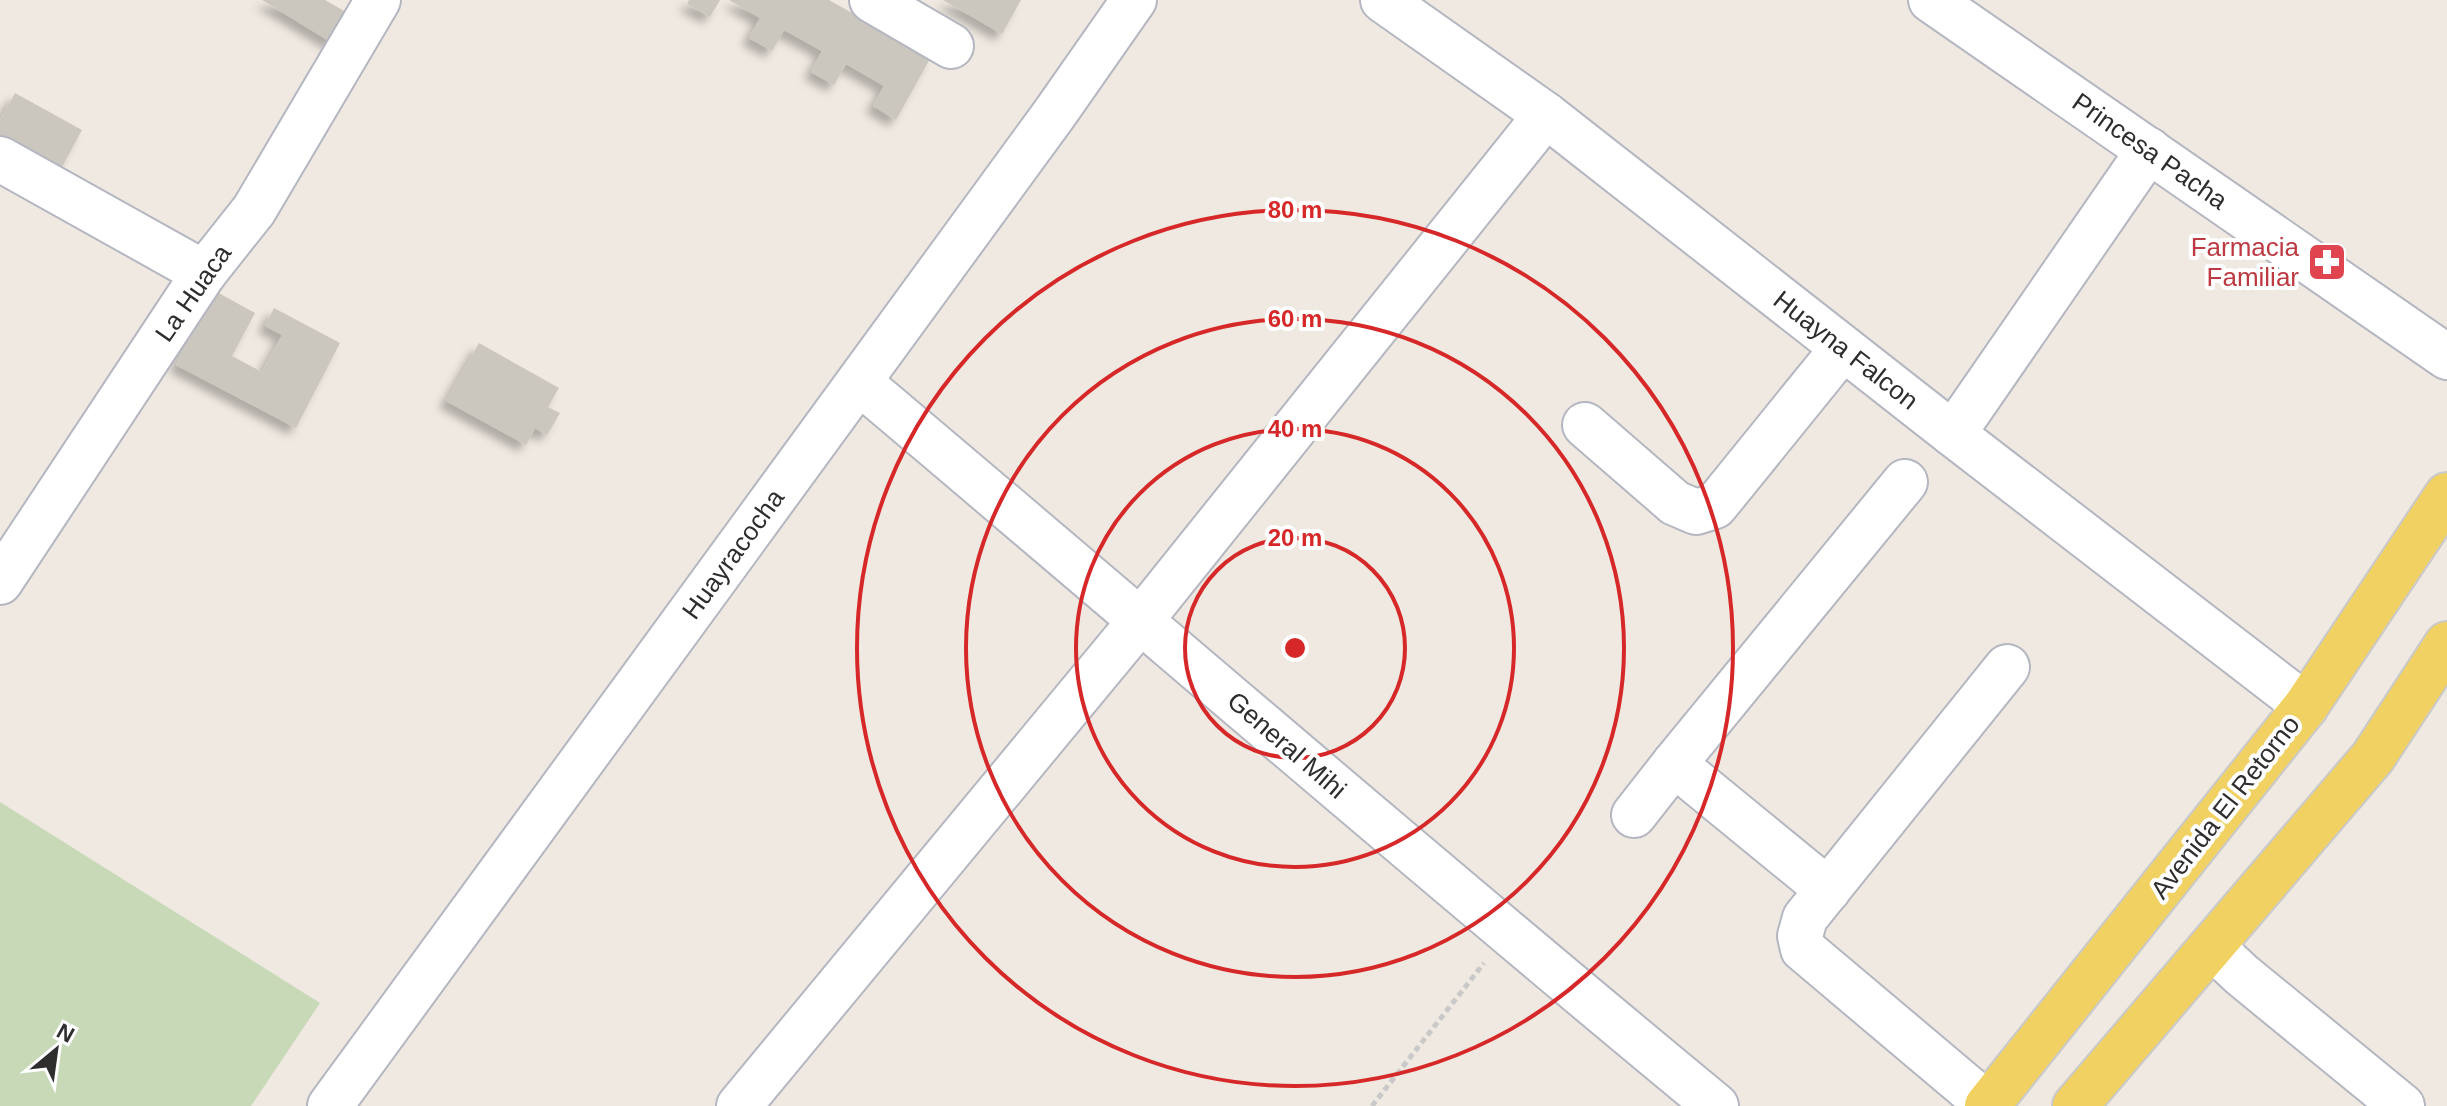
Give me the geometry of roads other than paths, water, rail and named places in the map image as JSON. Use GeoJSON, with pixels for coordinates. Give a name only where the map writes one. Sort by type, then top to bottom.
{"type":"FeatureCollection","features":[{"type":"Feature","properties":{"kind":"main road","name":"Avenida El Retorno"},"geometry":{"type":"LineString","coordinates":[[1988,1106],[2306,706],[2447,495]]}},
{"type":"Feature","properties":{"kind":"main road"},"geometry":{"type":"LineString","coordinates":[[2075,1106],[2373,757],[2447,644]]}},
{"type":"Feature","properties":{"kind":"street","name":"La Huaca"},"geometry":{"type":"LineString","coordinates":[[0,582],[204,273],[254,210],[378,0]]}},
{"type":"Feature","properties":{"kind":"street"},"geometry":{"type":"LineString","coordinates":[[872,0],[951,46]]}},
{"type":"Feature","properties":{"kind":"street","name":"Huayna Falcon"},"geometry":{"type":"LineString","coordinates":[[1383,0],[1546,115],[2306,706]]}},
{"type":"Feature","properties":{"kind":"street","name":"Princesa Pacha"},"geometry":{"type":"LineString","coordinates":[[1931,0],[2447,357]]}},
{"type":"Feature","properties":{"kind":"street","name":"Huayracocha"},"geometry":{"type":"LineString","coordinates":[[330,1106],[1055,113],[1121,5]]}},
{"type":"Feature","properties":{"kind":"street"},"geometry":{"type":"LineString","coordinates":[[739,1106],[1141,620],[1546,115]]}},
{"type":"Feature","properties":{"kind":"street"},"geometry":{"type":"LineString","coordinates":[[1953,434],[2149,150]]}},
{"type":"Feature","properties":{"kind":"street"},"geometry":{"type":"LineString","coordinates":[[0,159],[204,273]]}},
{"type":"Feature","properties":{"kind":"street"},"geometry":{"type":"LineString","coordinates":[[1585,425],[1675,503],[1696,512],[1715,506],[1843,348]]}},
{"type":"Feature","properties":{"kind":"street","name":"General Mihi"},"geometry":{"type":"LineString","coordinates":[[859,382],[1507,934],[1716,1106]]}},
{"type":"Feature","properties":{"kind":"street"},"geometry":{"type":"LineString","coordinates":[[1634,815],[1905,482]]}},
{"type":"Feature","properties":{"kind":"street"},"geometry":{"type":"LineString","coordinates":[[1988,1106],[1803,949],[1800,936],[1805,918],[2007,667]]}},
{"type":"Feature","properties":{"kind":"street"},"geometry":{"type":"LineString","coordinates":[[1674,764],[1828,890]]}},
{"type":"Feature","properties":{"kind":"street"},"geometry":{"type":"LineString","coordinates":[[2212,947],[2402,1106]]}},
{"type":"Feature","properties":{"kind":"place","name":"Farmacia Familiar"},"geometry":{"type":"Point","coordinates":[2327,262]}}]}
